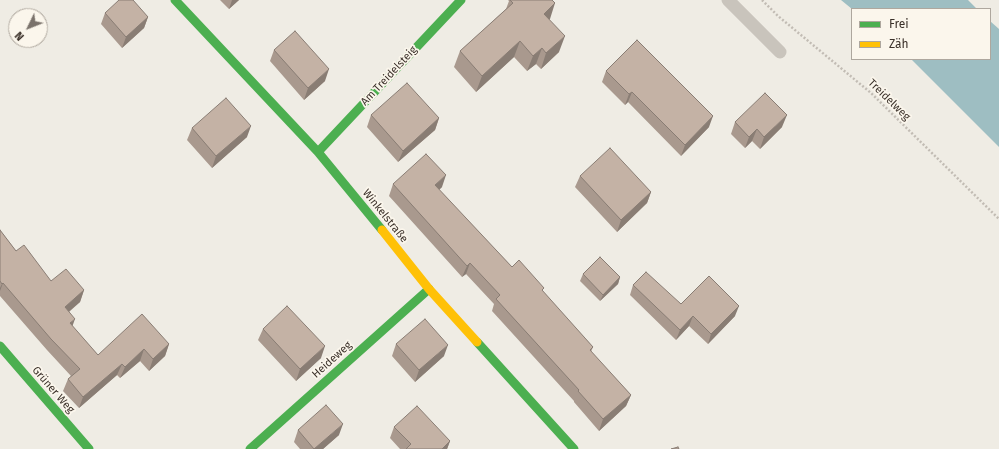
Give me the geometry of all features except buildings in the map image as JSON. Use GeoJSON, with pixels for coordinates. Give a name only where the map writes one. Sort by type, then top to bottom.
{"type":"FeatureCollection","features":[{"type":"Feature","properties":{"kind":"street","name":"Winkelstraße"},"geometry":{"type":"LineString","coordinates":[[175,0],[318,152],[429,289],[574,449]]}},
{"type":"Feature","properties":{"kind":"street","name":"Am Treidelsteig"},"geometry":{"type":"LineString","coordinates":[[318,152],[461,0]]}},
{"type":"Feature","properties":{"kind":"street","name":"Heideweg"},"geometry":{"type":"LineString","coordinates":[[250,449],[429,289]]}},
{"type":"Feature","properties":{"kind":"street","name":"Grüner Weg"},"geometry":{"type":"LineString","coordinates":[[0,346],[89,449]]}},
{"type":"Feature","properties":{"kind":"lane"},"geometry":{"type":"LineString","coordinates":[[728,0],[780,52]]}},
{"type":"Feature","properties":{"kind":"path","name":"Treidelweg"},"geometry":{"type":"LineString","coordinates":[[762,0],[778,16],[871,92],[999,219]]}},
{"type":"Feature","properties":{"kind":"water"},"geometry":{"type":"Polygon","coordinates":[[[841,0],[968,0],[976,8],[851,8],[841,0]]]}},
{"type":"Feature","properties":{"kind":"water"},"geometry":{"type":"Polygon","coordinates":[[[991,22],[999,29],[999,147],[912,60],[991,60],[991,22]]]}},
{"type":"Feature","properties":{"kind":"traffic: fast"},"geometry":{"type":"LineString","coordinates":[[175,0],[318,152],[382,230]]}},
{"type":"Feature","properties":{"kind":"traffic: fast"},"geometry":{"type":"LineString","coordinates":[[318,152],[461,0]]}},
{"type":"Feature","properties":{"kind":"traffic: fast"},"geometry":{"type":"LineString","coordinates":[[250,449],[429,289]]}},
{"type":"Feature","properties":{"kind":"traffic: fast"},"geometry":{"type":"LineString","coordinates":[[477,342],[574,449]]}},
{"type":"Feature","properties":{"kind":"traffic: fast"},"geometry":{"type":"LineString","coordinates":[[0,346],[89,449]]}},
{"type":"Feature","properties":{"kind":"traffic: slow"},"geometry":{"type":"LineString","coordinates":[[382,230],[429,289],[477,342]]}}]}
